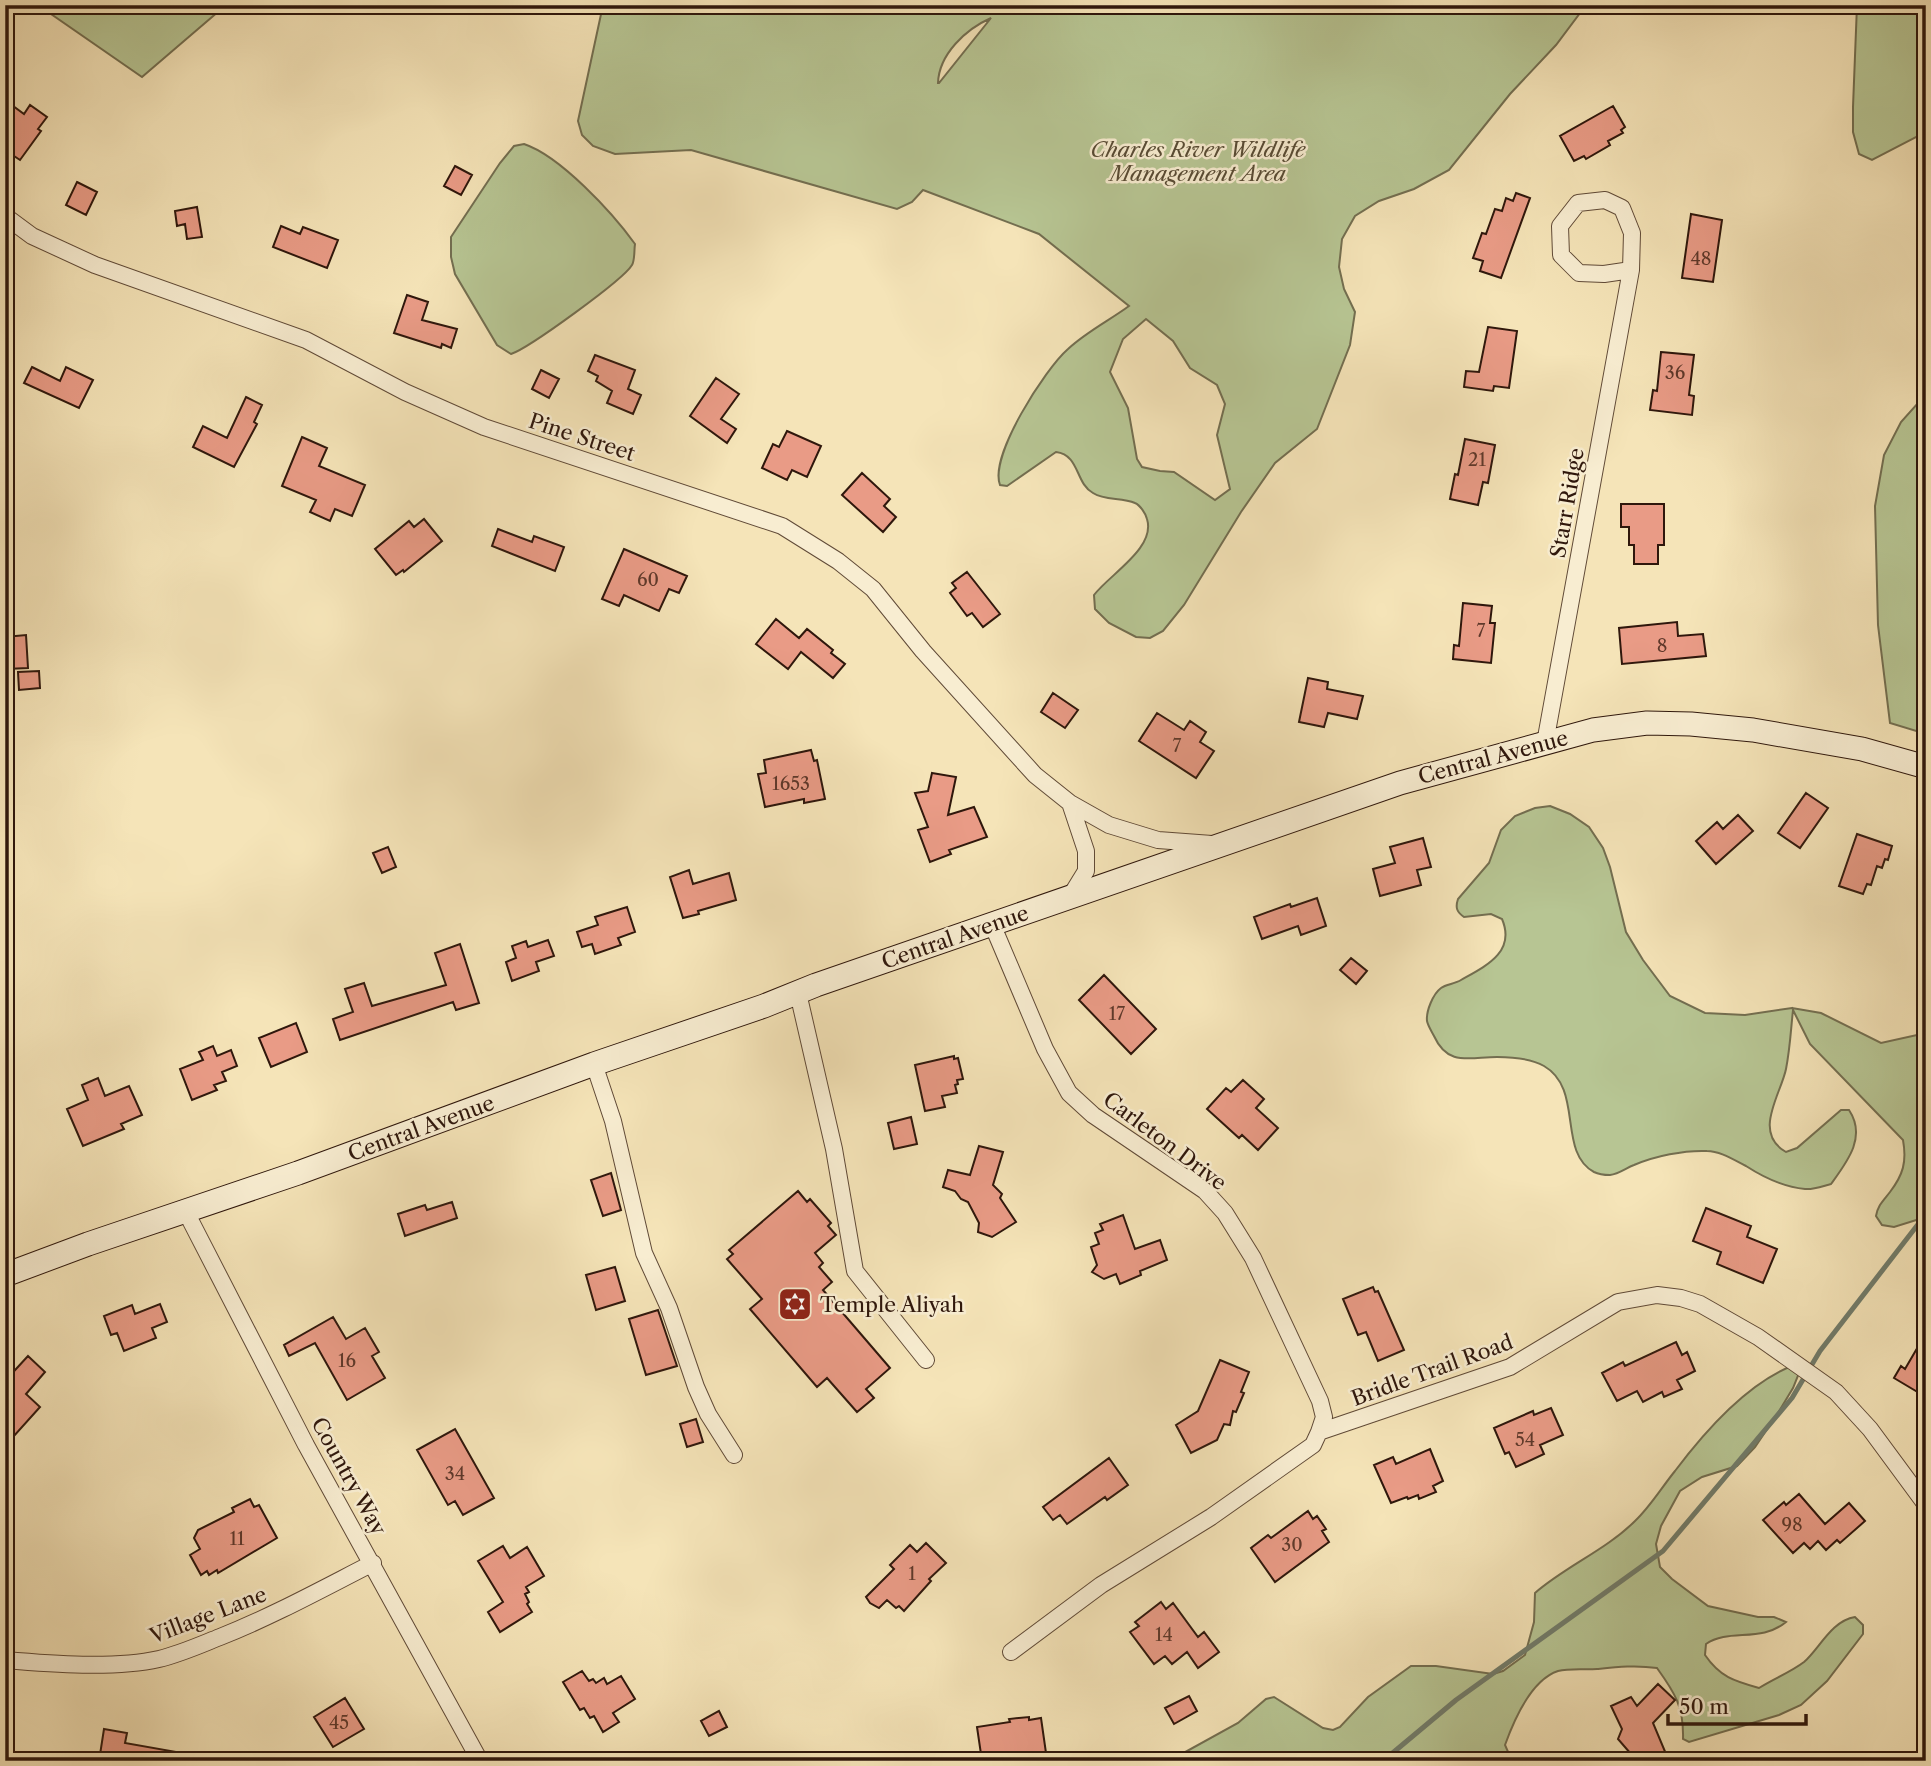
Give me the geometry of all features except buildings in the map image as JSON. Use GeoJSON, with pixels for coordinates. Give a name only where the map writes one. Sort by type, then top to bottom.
{"type":"FeatureCollection","features":[{"type":"Feature","properties":{"kind":"main road","name":"Central Avenue"},"geometry":{"type":"LineString","coordinates":[[5,1275],[1218,844],[1400,783],[1592,730],[1647,723],[1752,730],[1862,749],[1926,767]]}},
{"type":"Feature","properties":{"kind":"street","name":"Starr Ridge"},"geometry":{"type":"LineString","coordinates":[[1545,743],[1630,270],[1632,233],[1622,208],[1605,200],[1578,203],[1560,226],[1562,256],[1579,273],[1604,274],[1630,270]]}},
{"type":"Feature","properties":{"kind":"street","name":"Pine Street"},"geometry":{"type":"LineString","coordinates":[[5,216],[32,236],[95,265],[306,340],[405,392],[484,427],[782,526],[838,561],[873,589],[923,651],[1035,775],[1070,803],[1110,825],[1158,840],[1218,844]]}},
{"type":"Feature","properties":{"kind":"street","name":"Pine Street"},"geometry":{"type":"LineString","coordinates":[[1070,803],[1086,851],[1086,871],[1070,897]]}},
{"type":"Feature","properties":{"kind":"street","name":"Carleton Drive"},"geometry":{"type":"LineString","coordinates":[[992,924],[1045,1049],[1069,1093],[1093,1115],[1205,1191],[1225,1213],[1253,1258],[1320,1401],[1324,1417],[1319,1432]]}},
{"type":"Feature","properties":{"kind":"street"},"geometry":{"type":"LineString","coordinates":[[797,993],[834,1149],[855,1271],[926,1360]]}},
{"type":"Feature","properties":{"kind":"street"},"geometry":{"type":"LineString","coordinates":[[594,1064],[613,1121],[644,1253],[669,1308],[708,1415],[734,1455]]}},
{"type":"Feature","properties":{"kind":"street","name":"Country Way"},"geometry":{"type":"LineString","coordinates":[[185,1210],[306,1445],[480,1761]]}},
{"type":"Feature","properties":{"kind":"street","name":"Bridle Trail Road"},"geometry":{"type":"LineString","coordinates":[[1011,1652],[1101,1585],[1210,1517],[1314,1445],[1319,1432],[1527,1360],[1603,1310],[1636,1297],[1657,1295],[1691,1301],[1758,1337],[1829,1386],[1858,1414],[1926,1506]]}},
{"type":"Feature","properties":{"kind":"street","name":"Village Lane"},"geometry":{"type":"LineString","coordinates":[[5,1660],[106,1664],[159,1659],[263,1620],[373,1563]]}},
{"type":"Feature","properties":{"kind":"green space"},"geometry":{"type":"Polygon","coordinates":[[[38,5],[226,5],[142,77],[38,5]]]}},
{"type":"Feature","properties":{"kind":"green space","name":"Charles River Wildlife Management Area"},"geometry":{"type":"Polygon","coordinates":[[[603,5],[1586,5],[1556,45],[1510,94],[1449,170],[1414,189],[1379,201],[1355,216],[1342,239],[1339,267],[1344,289],[1355,312],[1350,345],[1317,429],[1275,463],[1241,512],[1184,605],[1163,631],[1150,638],[1136,637],[1109,623],[1095,609],[1094,595],[1130,560],[1145,540],[1147,519],[1141,508],[1130,501],[1093,493],[1064,454],[1056,452],[1007,486],[1000,485],[999,472],[1003,454],[1021,414],[1058,359],[1082,337],[1129,306],[1039,234],[923,190],[912,202],[897,209],[691,150],[615,154],[593,146],[582,135],[578,121],[603,5]],[[991,18],[972,29],[956,44],[943,62],[938,83],[939,83],[991,18]],[[1146,319],[1123,339],[1110,372],[1128,408],[1137,459],[1142,467],[1174,472],[1215,500],[1230,489],[1217,435],[1225,404],[1217,385],[1190,368],[1173,341],[1146,319]]]}},
{"type":"Feature","properties":{"kind":"green space"},"geometry":{"type":"Polygon","coordinates":[[[1857,5],[1926,5],[1926,132],[1872,160],[1859,154],[1853,132],[1857,5]]]}},
{"type":"Feature","properties":{"kind":"green space"},"geometry":{"type":"Polygon","coordinates":[[[524,144],[538,150],[569,172],[599,201],[635,244],[633,263],[625,273],[555,327],[511,354],[497,345],[455,274],[451,257],[451,237],[500,163],[514,146],[524,144]]]}},
{"type":"Feature","properties":{"kind":"green space"},"geometry":{"type":"Polygon","coordinates":[[[1926,394],[1926,734],[1890,723],[1878,625],[1875,506],[1884,455],[1901,422],[1926,394]]]}},
{"type":"Feature","properties":{"kind":"green space"},"geometry":{"type":"Polygon","coordinates":[[[1550,806],[1570,814],[1589,827],[1603,848],[1626,932],[1670,996],[1705,1013],[1745,1015],[1792,1008],[1821,1013],[1881,1043],[1926,1033],[1926,1217],[1894,1227],[1882,1225],[1876,1216],[1879,1206],[1901,1174],[1904,1162],[1903,1140],[1810,1044],[1793,1010],[1787,1061],[1771,1113],[1771,1135],[1776,1144],[1786,1152],[1797,1148],[1841,1110],[1849,1110],[1856,1130],[1853,1149],[1831,1184],[1811,1189],[1782,1184],[1727,1156],[1707,1151],[1660,1156],[1613,1174],[1596,1173],[1583,1163],[1576,1150],[1563,1089],[1556,1076],[1544,1066],[1515,1058],[1461,1058],[1446,1052],[1440,1046],[1427,1021],[1435,994],[1489,963],[1502,949],[1505,940],[1502,919],[1491,914],[1464,917],[1457,909],[1458,899],[1489,863],[1501,830],[1515,816],[1535,808],[1550,806]]]}},
{"type":"Feature","properties":{"kind":"green space"},"geometry":{"type":"Polygon","coordinates":[[[1794,1365],[1799,1373],[1793,1388],[1755,1447],[1737,1466],[1702,1477],[1680,1491],[1661,1526],[1656,1544],[1660,1567],[1708,1606],[1758,1617],[1774,1617],[1786,1622],[1766,1632],[1715,1639],[1706,1644],[1705,1655],[1722,1673],[1735,1680],[1759,1688],[1804,1662],[1839,1624],[1855,1617],[1863,1625],[1863,1634],[1827,1681],[1801,1705],[1779,1715],[1689,1742],[1683,1739],[1682,1718],[1677,1701],[1657,1668],[1634,1666],[1567,1670],[1548,1676],[1525,1702],[1505,1745],[1512,1761],[1169,1761],[1238,1723],[1266,1699],[1274,1697],[1323,1728],[1333,1730],[1340,1727],[1368,1697],[1411,1666],[1436,1666],[1493,1674],[1503,1671],[1525,1655],[1534,1622],[1535,1593],[1624,1531],[1646,1510],[1700,1440],[1728,1410],[1760,1384],[1794,1365]]]}},
{"type":"Feature","properties":{"kind":"waterway"},"geometry":{"type":"LineString","coordinates":[[1383,1761],[1456,1700],[1663,1551],[1792,1398],[1820,1351],[1926,1214]]}},
{"type":"Feature","properties":{"kind":"place","name":"Temple Aliyah"},"geometry":{"type":"Point","coordinates":[795,1304]}}]}
